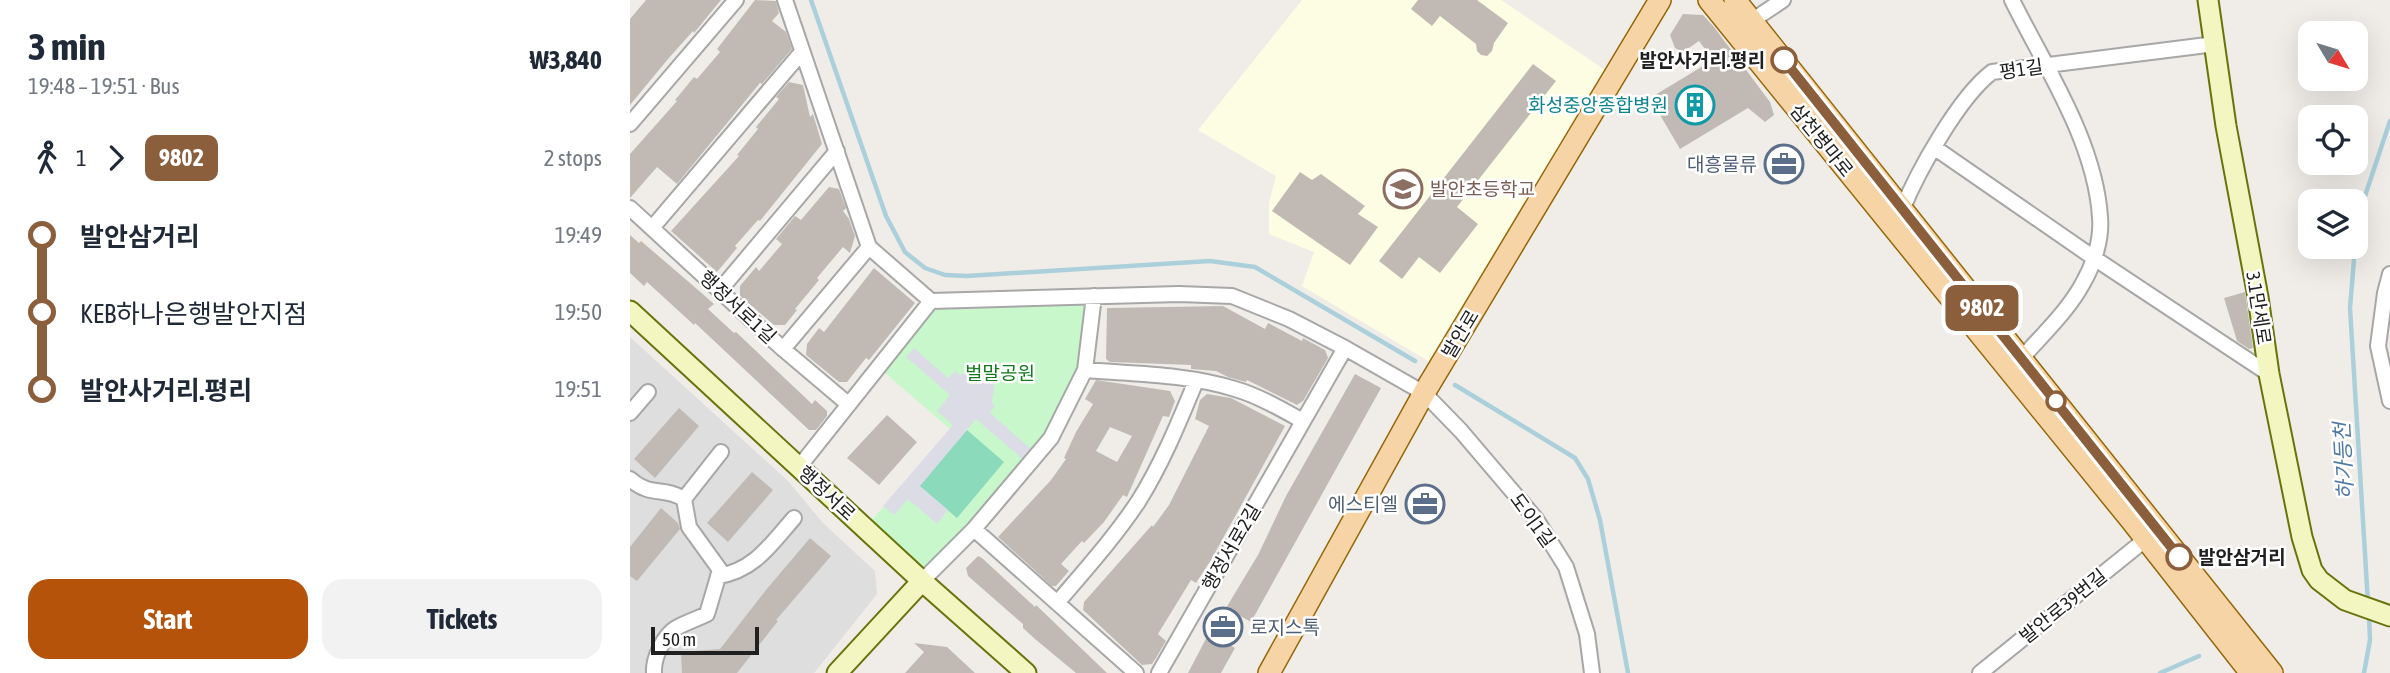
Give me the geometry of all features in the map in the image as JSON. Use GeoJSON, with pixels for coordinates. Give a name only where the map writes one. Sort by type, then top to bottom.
{"type":"FeatureCollection","features":[{"type":"Feature","properties":{"kind":"main road","name":"삼천병마로"},"geometry":{"type":"LineString","coordinates":[[1708,0],[2146,539],[2251,673]]}},
{"type":"Feature","properties":{"kind":"main road","name":"삼천병마로"},"geometry":{"type":"LineString","coordinates":[[1735,0],[2272,673]]}},
{"type":"Feature","properties":{"kind":"main road","name":"발안로"},"geometry":{"type":"LineString","coordinates":[[1269,673],[1424,393],[1658,5]]}},
{"type":"Feature","properties":{"kind":"street"},"geometry":{"type":"LineString","coordinates":[[630,124],[736,0]]}},
{"type":"Feature","properties":{"kind":"street"},"geometry":{"type":"LineString","coordinates":[[785,0],[869,247],[931,300],[1180,294],[1232,296],[1289,318],[1424,393]]}},
{"type":"Feature","properties":{"kind":"street"},"geometry":{"type":"LineString","coordinates":[[1753,20],[1783,0]]}},
{"type":"Feature","properties":{"kind":"street"},"geometry":{"type":"LineString","coordinates":[[2012,0],[2083,144],[2095,178],[2101,219],[2094,258],[2075,297],[2022,358]]}},
{"type":"Feature","properties":{"kind":"street","name":"3.1만세로"},"geometry":{"type":"LineString","coordinates":[[2207,0],[2269,374],[2302,537],[2312,570],[2319,580],[2345,600],[2390,616]]}},
{"type":"Feature","properties":{"kind":"street","name":"평1길"},"geometry":{"type":"LineString","coordinates":[[1902,209],[1915,178],[1976,84],[1992,72],[2215,44]]}},
{"type":"Feature","properties":{"kind":"street"},"geometry":{"type":"LineString","coordinates":[[652,228],[801,53]]}},
{"type":"Feature","properties":{"kind":"street"},"geometry":{"type":"LineString","coordinates":[[1935,148],[2269,374]]}},
{"type":"Feature","properties":{"kind":"street"},"geometry":{"type":"LineString","coordinates":[[720,290],[837,151]]}},
{"type":"Feature","properties":{"kind":"street","name":"행정서로1길"},"geometry":{"type":"LineString","coordinates":[[630,208],[783,349],[848,404]]}},
{"type":"Feature","properties":{"kind":"street"},"geometry":{"type":"LineString","coordinates":[[783,349],[869,247]]}},
{"type":"Feature","properties":{"kind":"street"},"geometry":{"type":"LineString","coordinates":[[2390,274],[2378,346],[2390,399]]}},
{"type":"Feature","properties":{"kind":"street"},"geometry":{"type":"LineString","coordinates":[[837,673],[974,529],[1051,438],[1085,370],[1094,296]]}},
{"type":"Feature","properties":{"kind":"street"},"geometry":{"type":"LineString","coordinates":[[799,467],[931,300]]}},
{"type":"Feature","properties":{"kind":"street","name":"행정서로"},"geometry":{"type":"LineString","coordinates":[[630,311],[922,581],[1026,673]]}},
{"type":"Feature","properties":{"kind":"street","name":"행정서로2길"},"geometry":{"type":"LineString","coordinates":[[1159,673],[1345,348]]}},
{"type":"Feature","properties":{"kind":"street"},"geometry":{"type":"LineString","coordinates":[[1085,370],[1196,381],[1232,388],[1255,396],[1303,421]]}},
{"type":"Feature","properties":{"kind":"street"},"geometry":{"type":"LineString","coordinates":[[1058,604],[1139,501],[1174,436],[1196,381]]}},
{"type":"Feature","properties":{"kind":"street"},"geometry":{"type":"LineString","coordinates":[[630,413],[648,392]]}},
{"type":"Feature","properties":{"kind":"street","name":"도이1길"},"geometry":{"type":"LineString","coordinates":[[1424,393],[1461,431],[1536,519],[1566,567],[1587,634],[1592,673]]}},
{"type":"Feature","properties":{"kind":"street"},"geometry":{"type":"LineString","coordinates":[[654,673],[653,663],[661,646],[674,629],[707,614],[720,570],[689,527],[684,499],[721,452]]}},
{"type":"Feature","properties":{"kind":"street"},"geometry":{"type":"LineString","coordinates":[[630,479],[642,489],[674,493],[684,499]]}},
{"type":"Feature","properties":{"kind":"street"},"geometry":{"type":"LineString","coordinates":[[718,576],[743,569],[755,562],[794,518]]}},
{"type":"Feature","properties":{"kind":"street"},"geometry":{"type":"LineString","coordinates":[[974,529],[1136,673]]}},
{"type":"Feature","properties":{"kind":"street","name":"발안로39번길"},"geometry":{"type":"LineString","coordinates":[[1980,673],[2146,539]]}},
{"type":"Feature","properties":{"kind":"shaded area","name":"발안초등학교"},"geometry":{"type":"Polygon","coordinates":[[[1302,0],[1501,0],[1605,70],[1430,362],[1302,286],[1314,252],[1269,234],[1269,203],[1276,176],[1198,130],[1302,0]]]}},
{"type":"Feature","properties":{"kind":"shaded area"},"geometry":{"type":"Polygon","coordinates":[[[630,337],[788,481],[823,523],[875,571],[877,594],[814,673],[630,673],[630,337]]]}},
{"type":"Feature","properties":{"kind":"shaded area"},"geometry":{"type":"Polygon","coordinates":[[[914,348],[948,378],[955,371],[960,375],[975,370],[985,374],[993,382],[994,389],[992,402],[995,406],[990,413],[1037,454],[1028,464],[976,419],[920,486],[948,510],[937,524],[908,499],[894,515],[883,506],[953,425],[937,411],[950,395],[906,357],[914,348]]]}},
{"type":"Feature","properties":{"kind":"green space","name":"벌말공원"},"geometry":{"type":"Polygon","coordinates":[[[1094,296],[1085,370],[1051,438],[922,581],[865,528],[950,429],[878,367],[931,301],[1094,296]]]}},
{"type":"Feature","properties":{"kind":"green space"},"geometry":{"type":"Polygon","coordinates":[[[967,430],[1004,462],[957,518],[919,486],[967,430]]]}},
{"type":"Feature","properties":{"kind":"building"},"geometry":{"type":"Polygon","coordinates":[[[646,0],[721,0],[630,105],[630,19],[646,0]]]}},
{"type":"Feature","properties":{"kind":"building"},"geometry":{"type":"Polygon","coordinates":[[[755,0],[776,1],[779,13],[772,21],[786,32],[792,49],[762,84],[760,83],[677,184],[657,167],[630,198],[630,154],[677,101],[675,100],[694,77],[697,79],[720,52],[717,49],[755,0]]]}},
{"type":"Feature","properties":{"kind":"building"},"geometry":{"type":"Polygon","coordinates":[[[1418,0],[1477,0],[1508,23],[1494,43],[1492,51],[1487,56],[1481,55],[1476,44],[1440,16],[1432,26],[1411,9],[1418,0]]]}},
{"type":"Feature","properties":{"kind":"building"},"geometry":{"type":"Polygon","coordinates":[[[1683,14],[1703,15],[1714,27],[1770,102],[1774,115],[1765,122],[1748,108],[1680,149],[1650,98],[1713,60],[1699,41],[1683,52],[1675,48],[1670,35],[1683,14]]]}},
{"type":"Feature","properties":{"kind":"building"},"geometry":{"type":"Polygon","coordinates":[[[1533,64],[1556,81],[1457,207],[1478,224],[1440,273],[1419,257],[1402,279],[1379,261],[1533,64]]]}},
{"type":"Feature","properties":{"kind":"building"},"geometry":{"type":"Polygon","coordinates":[[[789,82],[803,85],[810,117],[813,114],[822,144],[760,221],[758,220],[735,246],[737,248],[717,272],[671,231],[739,156],[737,155],[758,129],[756,127],[779,99],[776,97],[789,82]]]}},
{"type":"Feature","properties":{"kind":"building"},"geometry":{"type":"Polygon","coordinates":[[[1300,172],[1312,180],[1321,174],[1365,206],[1358,214],[1378,227],[1350,265],[1272,211],[1300,172]]]}},
{"type":"Feature","properties":{"kind":"building"},"geometry":{"type":"Polygon","coordinates":[[[829,187],[839,189],[846,208],[843,211],[855,236],[850,253],[843,247],[817,278],[819,280],[785,325],[774,325],[740,296],[740,286],[756,267],[759,271],[782,244],[776,239],[795,216],[801,220],[829,187]]]}},
{"type":"Feature","properties":{"kind":"building"},"geometry":{"type":"Polygon","coordinates":[[[630,235],[639,243],[641,241],[714,304],[708,309],[812,404],[815,400],[827,411],[827,416],[816,430],[809,430],[695,323],[694,325],[647,282],[644,286],[630,273],[630,235]]]}},
{"type":"Feature","properties":{"kind":"building"},"geometry":{"type":"Polygon","coordinates":[[[874,268],[915,303],[869,360],[866,358],[847,382],[839,382],[806,355],[807,344],[819,328],[824,332],[874,268]]]}},
{"type":"Feature","properties":{"kind":"building"},"geometry":{"type":"Polygon","coordinates":[[[2245,292],[2253,348],[2249,349],[2237,341],[2224,298],[2245,292]]]}},
{"type":"Feature","properties":{"kind":"building"},"geometry":{"type":"Polygon","coordinates":[[[1223,306],[1265,329],[1268,323],[1325,350],[1328,358],[1303,401],[1297,405],[1247,380],[1246,382],[1228,377],[1216,371],[1191,369],[1191,365],[1110,362],[1106,359],[1107,308],[1223,306]]]}},
{"type":"Feature","properties":{"kind":"building"},"geometry":{"type":"Polygon","coordinates":[[[1355,374],[1381,388],[1251,622],[1226,608],[1258,555],[1286,496],[1355,374]]]}},
{"type":"Feature","properties":{"kind":"building"},"geometry":{"type":"Polygon","coordinates":[[[1096,380],[1170,391],[1175,401],[1169,417],[1163,416],[1127,497],[1123,495],[1104,522],[1061,564],[1069,571],[1056,586],[1052,586],[998,537],[1051,480],[1066,459],[1064,458],[1076,432],[1093,404],[1085,399],[1096,380]],[[1110,427],[1096,451],[1117,462],[1132,436],[1110,427]]]}},
{"type":"Feature","properties":{"kind":"building"},"geometry":{"type":"Polygon","coordinates":[[[1207,394],[1231,398],[1285,426],[1211,560],[1196,583],[1191,580],[1158,634],[1166,641],[1156,658],[1152,664],[1142,665],[1083,610],[1084,602],[1152,525],[1153,527],[1169,505],[1209,426],[1195,419],[1200,400],[1207,394]]]}},
{"type":"Feature","properties":{"kind":"building"},"geometry":{"type":"Polygon","coordinates":[[[679,408],[699,426],[655,478],[634,459],[679,408]]]}},
{"type":"Feature","properties":{"kind":"building"},"geometry":{"type":"Polygon","coordinates":[[[887,415],[917,442],[879,485],[847,458],[887,415]]]}},
{"type":"Feature","properties":{"kind":"building"},"geometry":{"type":"Polygon","coordinates":[[[752,472],[773,490],[728,542],[707,523],[752,472]]]}},
{"type":"Feature","properties":{"kind":"building"},"geometry":{"type":"Polygon","coordinates":[[[661,508],[678,523],[680,529],[637,581],[630,576],[630,547],[661,508]]]}},
{"type":"Feature","properties":{"kind":"building"},"geometry":{"type":"Polygon","coordinates":[[[810,538],[831,556],[776,620],[778,621],[737,673],[682,673],[681,652],[720,649],[810,538]]]}},
{"type":"Feature","properties":{"kind":"building"},"geometry":{"type":"Polygon","coordinates":[[[978,556],[1035,607],[1036,605],[1107,673],[1076,673],[1035,639],[1023,628],[1023,624],[968,576],[966,568],[978,556]]]}},
{"type":"Feature","properties":{"kind":"building"},"geometry":{"type":"Polygon","coordinates":[[[1209,633],[1235,648],[1221,673],[1188,673],[1209,633]]]}},
{"type":"Feature","properties":{"kind":"building"},"geometry":{"type":"Polygon","coordinates":[[[914,643],[947,647],[975,673],[905,673],[924,652],[914,643]]]}},
{"type":"Feature","properties":{"kind":"waterway"},"geometry":{"type":"LineString","coordinates":[[811,0],[886,216],[905,252],[925,268],[945,275],[967,276],[1210,261],[1255,267],[1415,361]]}},
{"type":"Feature","properties":{"kind":"waterway","name":"하가등천"},"geometry":{"type":"LineString","coordinates":[[2367,189],[2390,121]]}},
{"type":"Feature","properties":{"kind":"waterway","name":"하가등천"},"geometry":{"type":"LineString","coordinates":[[2354,259],[2350,308],[2368,603]]}},
{"type":"Feature","properties":{"kind":"waterway"},"geometry":{"type":"LineString","coordinates":[[1455,385],[1575,458],[1588,479],[1600,520],[1628,673]]}},
{"type":"Feature","properties":{"kind":"waterway","name":"하가등천"},"geometry":{"type":"LineString","coordinates":[[2364,673],[2370,640],[2369,615]]}},
{"type":"Feature","properties":{"kind":"waterway"},"geometry":{"type":"LineString","coordinates":[[2160,673],[2199,656]]}},
{"type":"Feature","properties":{"kind":"bus line","name":"9802"},"geometry":{"type":"LineString","coordinates":[[1784,60],[2179,557]]}},
{"type":"Feature","properties":{"kind":"place","name":"발안사거리.평리"},"geometry":{"type":"Point","coordinates":[1784,60]}},
{"type":"Feature","properties":{"kind":"place","name":"화성중앙종합병원"},"geometry":{"type":"Point","coordinates":[1695,105]}},
{"type":"Feature","properties":{"kind":"place","name":"대흥물류"},"geometry":{"type":"Point","coordinates":[1784,164]}},
{"type":"Feature","properties":{"kind":"place","name":"발안초등학교"},"geometry":{"type":"Point","coordinates":[1403,189]}},
{"type":"Feature","properties":{"kind":"place","name":"에스티엘"},"geometry":{"type":"Point","coordinates":[1425,504]}},
{"type":"Feature","properties":{"kind":"place","name":"발안삼거리"},"geometry":{"type":"Point","coordinates":[2179,557]}},
{"type":"Feature","properties":{"kind":"place","name":"로지스톡"},"geometry":{"type":"Point","coordinates":[1223,627]}}]}
